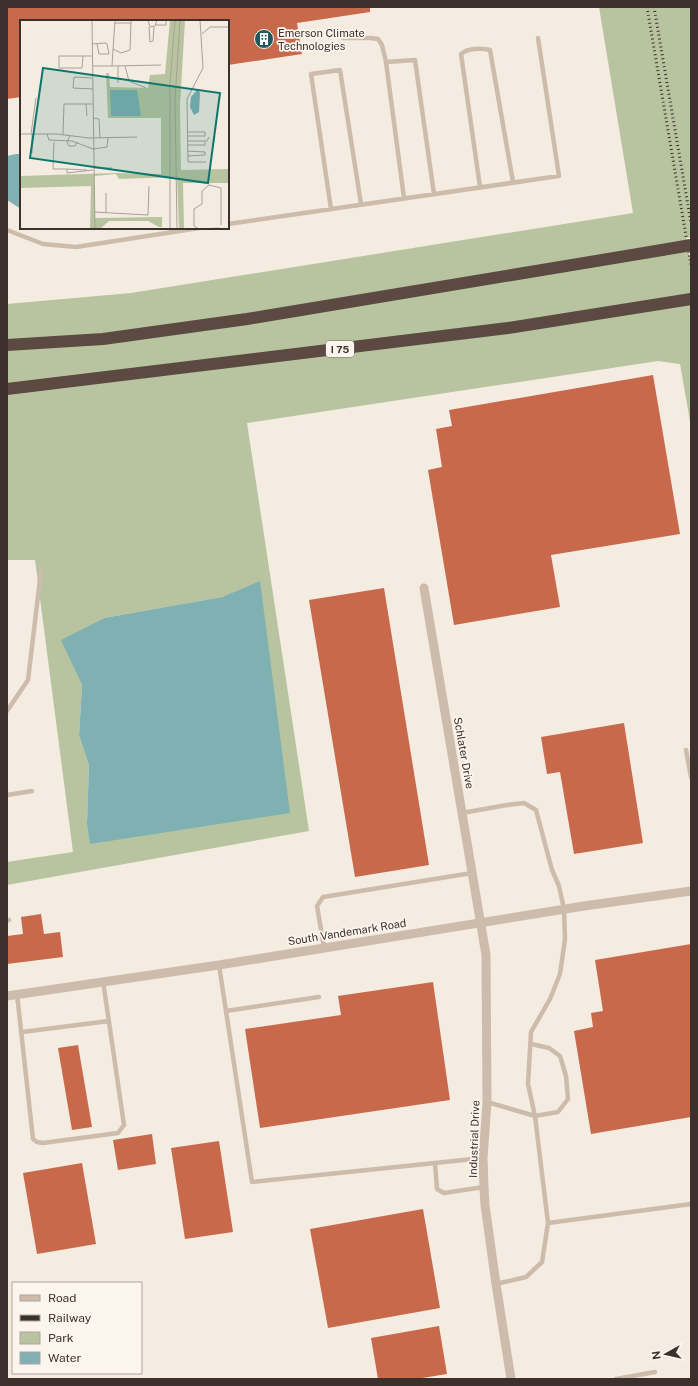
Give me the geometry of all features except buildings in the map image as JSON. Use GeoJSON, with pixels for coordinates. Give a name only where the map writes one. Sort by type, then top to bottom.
{"type":"FeatureCollection","features":[{"type":"Feature","properties":{"kind":"highway"},"geometry":{"type":"LineString","coordinates":[[7,346],[103,338],[247,319],[691,245]]}},
{"type":"Feature","properties":{"kind":"highway","name":"I 75"},"geometry":{"type":"LineString","coordinates":[[7,390],[508,328],[691,299]]}},
{"type":"Feature","properties":{"kind":"street","name":"Schlater Drive"},"geometry":{"type":"LineString","coordinates":[[424,588],[481,922]]}},
{"type":"Feature","properties":{"kind":"street","name":"South Vandemark Road"},"geometry":{"type":"LineString","coordinates":[[7,996],[219,965],[564,909],[691,892]]}},
{"type":"Feature","properties":{"kind":"street","name":"Industrial Drive"},"geometry":{"type":"LineString","coordinates":[[481,922],[486,954],[487,1102],[483,1158],[485,1205],[511,1379]]}},
{"type":"Feature","properties":{"kind":"lane"},"geometry":{"type":"LineString","coordinates":[[343,38],[378,39],[382,45],[386,62],[404,198]]}},
{"type":"Feature","properties":{"kind":"lane"},"geometry":{"type":"LineString","coordinates":[[229,224],[560,176],[538,38]]}},
{"type":"Feature","properties":{"kind":"lane"},"geometry":{"type":"LineString","coordinates":[[480,187],[461,54],[465,51],[483,49],[490,50],[513,182]]}},
{"type":"Feature","properties":{"kind":"lane"},"geometry":{"type":"LineString","coordinates":[[386,62],[415,60],[434,194]]}},
{"type":"Feature","properties":{"kind":"lane"},"geometry":{"type":"LineString","coordinates":[[331,209],[311,74],[340,70],[361,204]]}},
{"type":"Feature","properties":{"kind":"lane"},"geometry":{"type":"LineString","coordinates":[[7,230],[43,244],[76,247],[193,229]]}},
{"type":"Feature","properties":{"kind":"lane"},"geometry":{"type":"LineString","coordinates":[[7,711],[28,680],[41,572]]}},
{"type":"Feature","properties":{"kind":"lane"},"geometry":{"type":"LineString","coordinates":[[686,750],[691,777]]}},
{"type":"Feature","properties":{"kind":"lane"},"geometry":{"type":"LineString","coordinates":[[7,795],[32,791]]}},
{"type":"Feature","properties":{"kind":"lane"},"geometry":{"type":"LineString","coordinates":[[462,813],[508,805],[524,804],[536,810],[552,870],[559,886],[564,909],[565,939],[560,974],[550,1000],[532,1032],[528,1084],[535,1116],[548,1223],[542,1262],[526,1277],[496,1284]]}},
{"type":"Feature","properties":{"kind":"lane"},"geometry":{"type":"LineString","coordinates":[[324,947],[317,906],[323,897],[472,873]]}},
{"type":"Feature","properties":{"kind":"lane"},"geometry":{"type":"LineString","coordinates":[[219,965],[252,1182],[483,1158]]}},
{"type":"Feature","properties":{"kind":"lane"},"geometry":{"type":"LineString","coordinates":[[18,994],[33,1139],[37,1142],[43,1143],[118,1133],[124,1125],[103,981]]}},
{"type":"Feature","properties":{"kind":"lane"},"geometry":{"type":"LineString","coordinates":[[226,1011],[319,997]]}},
{"type":"Feature","properties":{"kind":"lane"},"geometry":{"type":"LineString","coordinates":[[22,1032],[109,1021]]}},
{"type":"Feature","properties":{"kind":"lane"},"geometry":{"type":"LineString","coordinates":[[487,1102],[535,1116],[558,1112],[568,1099],[566,1076],[560,1056],[548,1048],[531,1044]]}},
{"type":"Feature","properties":{"kind":"lane"},"geometry":{"type":"LineString","coordinates":[[435,1163],[437,1189],[444,1193],[484,1187]]}},
{"type":"Feature","properties":{"kind":"lane"},"geometry":{"type":"LineString","coordinates":[[548,1223],[691,1204]]}},
{"type":"Feature","properties":{"kind":"lane"},"geometry":{"type":"LineString","coordinates":[[616,1379],[655,1372]]}},
{"type":"Feature","properties":{"kind":"green space"},"geometry":{"type":"Polygon","coordinates":[[[599,7],[691,7],[691,237],[686,238],[691,265],[691,427],[680,364],[658,361],[247,423],[309,831],[7,885],[7,862],[73,852],[35,560],[7,560],[7,304],[131,293],[633,213],[599,7]],[[260,582],[222,597],[104,618],[62,640],[82,685],[79,735],[89,765],[87,823],[260,582]]]}},
{"type":"Feature","properties":{"kind":"water"},"geometry":{"type":"Polygon","coordinates":[[[20,154],[20,208],[7,200],[7,156],[20,154]]]}},
{"type":"Feature","properties":{"kind":"water"},"geometry":{"type":"Polygon","coordinates":[[[260,581],[290,813],[90,844],[87,823],[89,765],[79,735],[82,685],[61,640],[104,618],[222,597],[260,581]]]}},
{"type":"Feature","properties":{"kind":"railway"},"geometry":{"type":"LineString","coordinates":[[647,7],[691,265]]}},
{"type":"Feature","properties":{"kind":"railway"},"geometry":{"type":"LineString","coordinates":[[654,7],[691,223]]}},
{"type":"Feature","properties":{"kind":"place","name":"Emerson Climate Technologies"},"geometry":{"type":"Point","coordinates":[264,39]}}]}
